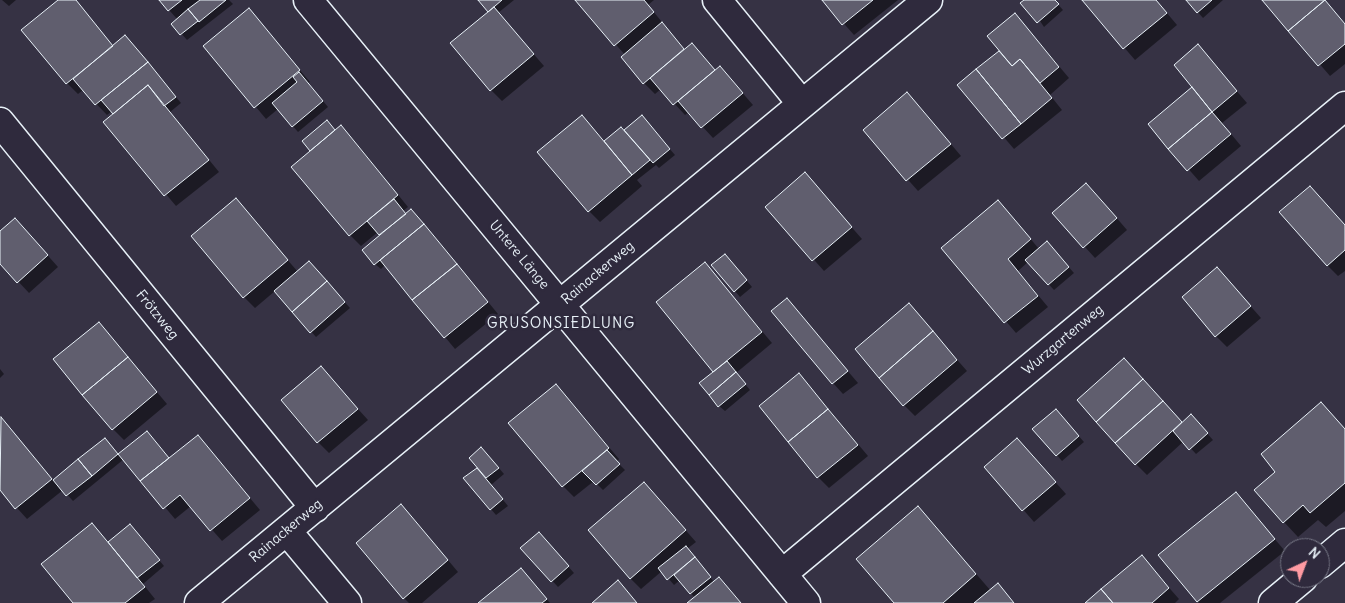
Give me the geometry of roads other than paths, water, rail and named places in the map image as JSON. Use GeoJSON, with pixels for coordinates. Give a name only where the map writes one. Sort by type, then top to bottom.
{"type":"FeatureCollection","features":[{"type":"Feature","properties":{"kind":"street","name":"Untere Länge"},"geometry":{"type":"LineString","coordinates":[[308,0],[806,603]]}},
{"type":"Feature","properties":{"kind":"street"},"geometry":{"type":"LineString","coordinates":[[717,0],[802,104]]}},
{"type":"Feature","properties":{"kind":"street","name":"Rainackerweg"},"geometry":{"type":"LineString","coordinates":[[200,603],[928,0]]}},
{"type":"Feature","properties":{"kind":"street","name":"Wurzgartenweg"},"geometry":{"type":"LineString","coordinates":[[782,574],[1345,106]]}},
{"type":"Feature","properties":{"kind":"street","name":"Frötzweg"},"geometry":{"type":"LineString","coordinates":[[0,122],[315,508]]}},
{"type":"Feature","properties":{"kind":"street"},"geometry":{"type":"LineString","coordinates":[[287,531],[346,603]]}},
{"type":"Feature","properties":{"kind":"street"},"geometry":{"type":"LineString","coordinates":[[1330,556],[1345,543]]}},
{"type":"Feature","properties":{"kind":"street"},"geometry":{"type":"LineString","coordinates":[[1273,603],[1291,588]]}},
{"type":"Feature","properties":{"kind":"district","name":"GRUSONSIEDLUNG"},"geometry":{"type":"Point","coordinates":[561,324]}}]}
